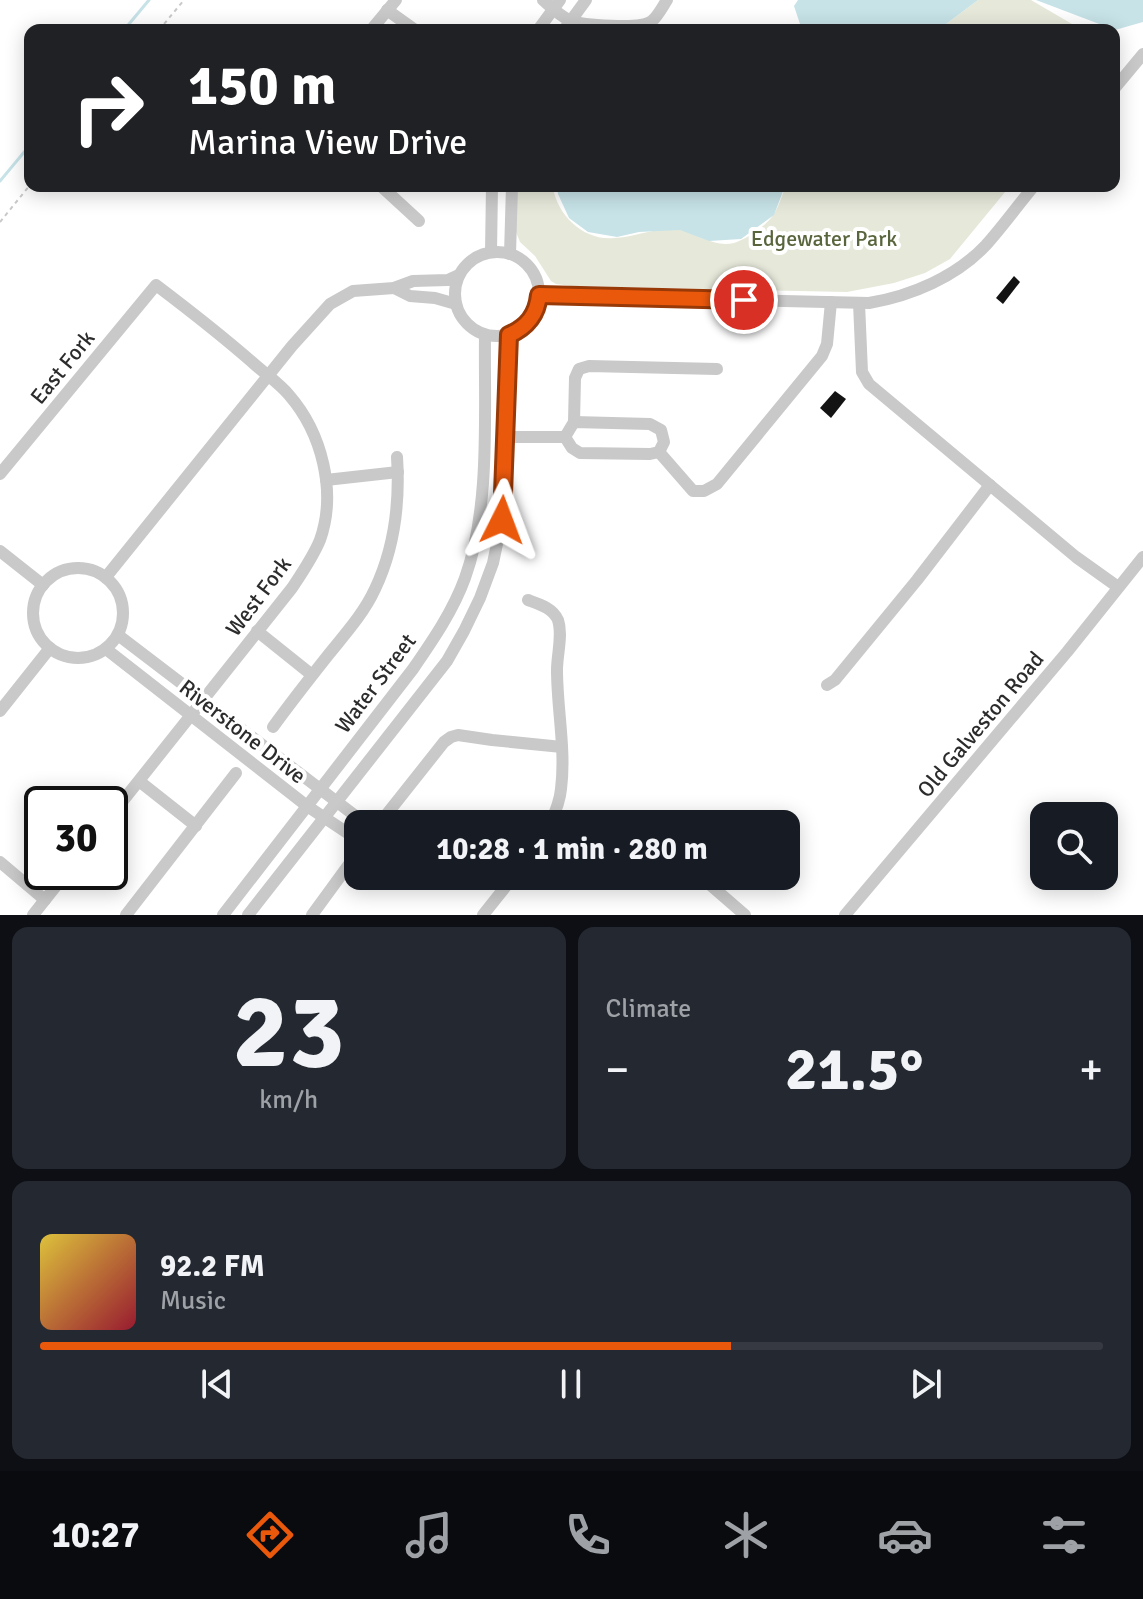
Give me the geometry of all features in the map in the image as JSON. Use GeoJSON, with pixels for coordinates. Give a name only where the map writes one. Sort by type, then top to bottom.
{"type":"FeatureCollection","features":[{"type":"Feature","properties":{"kind":"street"},"geometry":{"type":"LineString","coordinates":[[568,24],[586,0]]}},
{"type":"Feature","properties":{"kind":"street"},"geometry":{"type":"LineString","coordinates":[[645,24],[653,20],[667,0]]}},
{"type":"Feature","properties":{"kind":"street"},"geometry":{"type":"LineString","coordinates":[[541,24],[552,3],[566,24]]}},
{"type":"Feature","properties":{"kind":"street"},"geometry":{"type":"LineString","coordinates":[[376,24],[392,5],[409,24]]}},
{"type":"Feature","properties":{"kind":"street"},"geometry":{"type":"LineString","coordinates":[[1120,82],[1143,54]]}},
{"type":"Feature","properties":{"kind":"street"},"geometry":{"type":"LineString","coordinates":[[388,192],[419,221]]}},
{"type":"Feature","properties":{"kind":"street"},"geometry":{"type":"LineString","coordinates":[[491,252],[492,192]]}},
{"type":"Feature","properties":{"kind":"street"},"geometry":{"type":"LineString","coordinates":[[510,254],[512,192]]}},
{"type":"Feature","properties":{"kind":"street"},"geometry":{"type":"LineString","coordinates":[[539,295],[869,303],[899,296],[961,266],[985,245],[1029,192]]}},
{"type":"Feature","properties":{"kind":"street"},"geometry":{"type":"LineString","coordinates":[[491,252],[510,254],[531,269],[537,281],[538,305],[534,315],[519,331],[509,335],[485,335],[460,315],[455,289],[459,275],[478,256],[491,252]]}},
{"type":"Feature","properties":{"kind":"street"},"geometry":{"type":"LineString","coordinates":[[106,577],[292,346],[330,304],[353,291],[394,288],[413,281],[448,280],[459,275]]}},
{"type":"Feature","properties":{"kind":"street","name":"West Fork"},"geometry":{"type":"LineString","coordinates":[[128,795],[292,588],[320,540],[326,512],[326,480],[321,453],[309,423],[289,394],[214,329],[156,285]]}},
{"type":"Feature","properties":{"kind":"street","name":"East Fork"},"geometry":{"type":"LineString","coordinates":[[0,474],[156,285]]}},
{"type":"Feature","properties":{"kind":"street"},"geometry":{"type":"LineString","coordinates":[[394,288],[410,296],[456,304]]}},
{"type":"Feature","properties":{"kind":"street"},"geometry":{"type":"LineString","coordinates":[[659,452],[693,491],[704,491],[717,484],[822,356],[827,344],[831,302]]}},
{"type":"Feature","properties":{"kind":"street"},"geometry":{"type":"LineString","coordinates":[[859,303],[862,372],[869,384],[1076,557],[1118,587]]}},
{"type":"Feature","properties":{"kind":"street","name":"Water Street"},"geometry":{"type":"LineString","coordinates":[[223,915],[413,669],[454,604],[475,541],[483,490],[485,335]]}},
{"type":"Feature","properties":{"kind":"street","name":"Water Street"},"geometry":{"type":"LineString","coordinates":[[248,915],[447,661],[469,620],[493,563],[502,520],[509,335]]}},
{"type":"Feature","properties":{"kind":"street"},"geometry":{"type":"LineString","coordinates":[[565,437],[574,422],[575,378],[579,369],[589,366],[717,369]]}},
{"type":"Feature","properties":{"kind":"street"},"geometry":{"type":"LineString","coordinates":[[574,422],[650,424],[661,430],[664,442],[659,452]]}},
{"type":"Feature","properties":{"kind":"street"},"geometry":{"type":"LineString","coordinates":[[565,437],[572,448],[580,453],[659,452]]}},
{"type":"Feature","properties":{"kind":"street"},"geometry":{"type":"LineString","coordinates":[[484,443],[565,437]]}},
{"type":"Feature","properties":{"kind":"street"},"geometry":{"type":"LineString","coordinates":[[273,727],[360,615],[375,590],[394,534],[397,457]]}},
{"type":"Feature","properties":{"kind":"street"},"geometry":{"type":"LineString","coordinates":[[326,480],[398,472]]}},
{"type":"Feature","properties":{"kind":"street"},"geometry":{"type":"LineString","coordinates":[[827,685],[835,680],[917,580],[990,485]]}},
{"type":"Feature","properties":{"kind":"street"},"geometry":{"type":"LineString","coordinates":[[0,551],[43,585]]}},
{"type":"Feature","properties":{"kind":"street","name":"Old Galveston Road"},"geometry":{"type":"LineString","coordinates":[[845,915],[1143,557]]}},
{"type":"Feature","properties":{"kind":"street"},"geometry":{"type":"LineString","coordinates":[[80,567],[106,577],[115,585],[123,608],[118,635],[106,649],[93,656],[78,658],[50,648],[35,625],[33,611],[43,585],[53,575],[80,567]]}},
{"type":"Feature","properties":{"kind":"street"},"geometry":{"type":"LineString","coordinates":[[528,600],[551,610],[557,619],[559,632],[557,692],[562,747],[561,789],[556,810]]}},
{"type":"Feature","properties":{"kind":"street"},"geometry":{"type":"LineString","coordinates":[[257,631],[312,675]]}},
{"type":"Feature","properties":{"kind":"street","name":"Riverstone Drive"},"geometry":{"type":"LineString","coordinates":[[118,635],[348,810]]}},
{"type":"Feature","properties":{"kind":"street"},"geometry":{"type":"LineString","coordinates":[[0,711],[50,648]]}},
{"type":"Feature","properties":{"kind":"street","name":"Riverstone Drive"},"geometry":{"type":"LineString","coordinates":[[106,649],[307,806],[344,830]]}},
{"type":"Feature","properties":{"kind":"street"},"geometry":{"type":"LineString","coordinates":[[390,810],[451,737],[458,735],[562,747]]}},
{"type":"Feature","properties":{"kind":"street"},"geometry":{"type":"LineString","coordinates":[[126,915],[236,773]]}},
{"type":"Feature","properties":{"kind":"street"},"geometry":{"type":"LineString","coordinates":[[139,781],[196,826]]}},
{"type":"Feature","properties":{"kind":"street"},"geometry":{"type":"LineString","coordinates":[[0,862],[45,900]]}},
{"type":"Feature","properties":{"kind":"street"},"geometry":{"type":"LineString","coordinates":[[312,915],[344,871]]}},
{"type":"Feature","properties":{"kind":"street"},"geometry":{"type":"LineString","coordinates":[[33,915],[53,890]]}},
{"type":"Feature","properties":{"kind":"street"},"geometry":{"type":"LineString","coordinates":[[483,915],[503,890]]}},
{"type":"Feature","properties":{"kind":"street"},"geometry":{"type":"LineString","coordinates":[[716,890],[745,915]]}},
{"type":"Feature","properties":{"kind":"path"},"geometry":{"type":"LineString","coordinates":[[164,24],[184,0]]}},
{"type":"Feature","properties":{"kind":"path"},"geometry":{"type":"LineString","coordinates":[[0,222],[24,192]]}},
{"type":"Feature","properties":{"kind":"green space"},"geometry":{"type":"Polygon","coordinates":[[[978,0],[1031,0],[1072,24],[946,24],[978,0]]]}},
{"type":"Feature","properties":{"kind":"green space","name":"Edgewater Park"},"geometry":{"type":"Polygon","coordinates":[[[517,192],[554,192],[560,208],[574,225],[603,238],[673,229],[727,244],[756,232],[771,219],[784,192],[1005,192],[950,259],[925,273],[894,283],[847,292],[556,284],[520,242],[516,232],[517,192]]]}},
{"type":"Feature","properties":{"kind":"water"},"geometry":{"type":"Polygon","coordinates":[[[798,0],[978,0],[946,24],[800,24],[794,6],[798,0]]]}},
{"type":"Feature","properties":{"kind":"water"},"geometry":{"type":"Polygon","coordinates":[[[1036,0],[1143,0],[1143,22],[1120,29],[1120,24],[1099,24],[1036,0]]]}},
{"type":"Feature","properties":{"kind":"water"},"geometry":{"type":"Polygon","coordinates":[[[783,192],[774,215],[741,239],[709,241],[680,230],[639,232],[617,237],[588,232],[569,218],[558,194],[783,192]]]}},
{"type":"Feature","properties":{"kind":"building"},"geometry":{"type":"Polygon","coordinates":[[[1014,276],[1020,282],[1003,304],[996,298],[1014,276]]]}},
{"type":"Feature","properties":{"kind":"building"},"geometry":{"type":"Polygon","coordinates":[[[835,391],[846,399],[831,418],[820,408],[835,391]]]}},
{"type":"Feature","properties":{"kind":"waterway"},"geometry":{"type":"LineString","coordinates":[[129,24],[149,0]]}},
{"type":"Feature","properties":{"kind":"waterway"},"geometry":{"type":"LineString","coordinates":[[0,181],[24,152]]}},
{"type":"Feature","properties":{"kind":"route"},"geometry":{"type":"LineString","coordinates":[[502,520],[509,335],[519,331],[534,315],[539,295],[744,300]]}}]}
